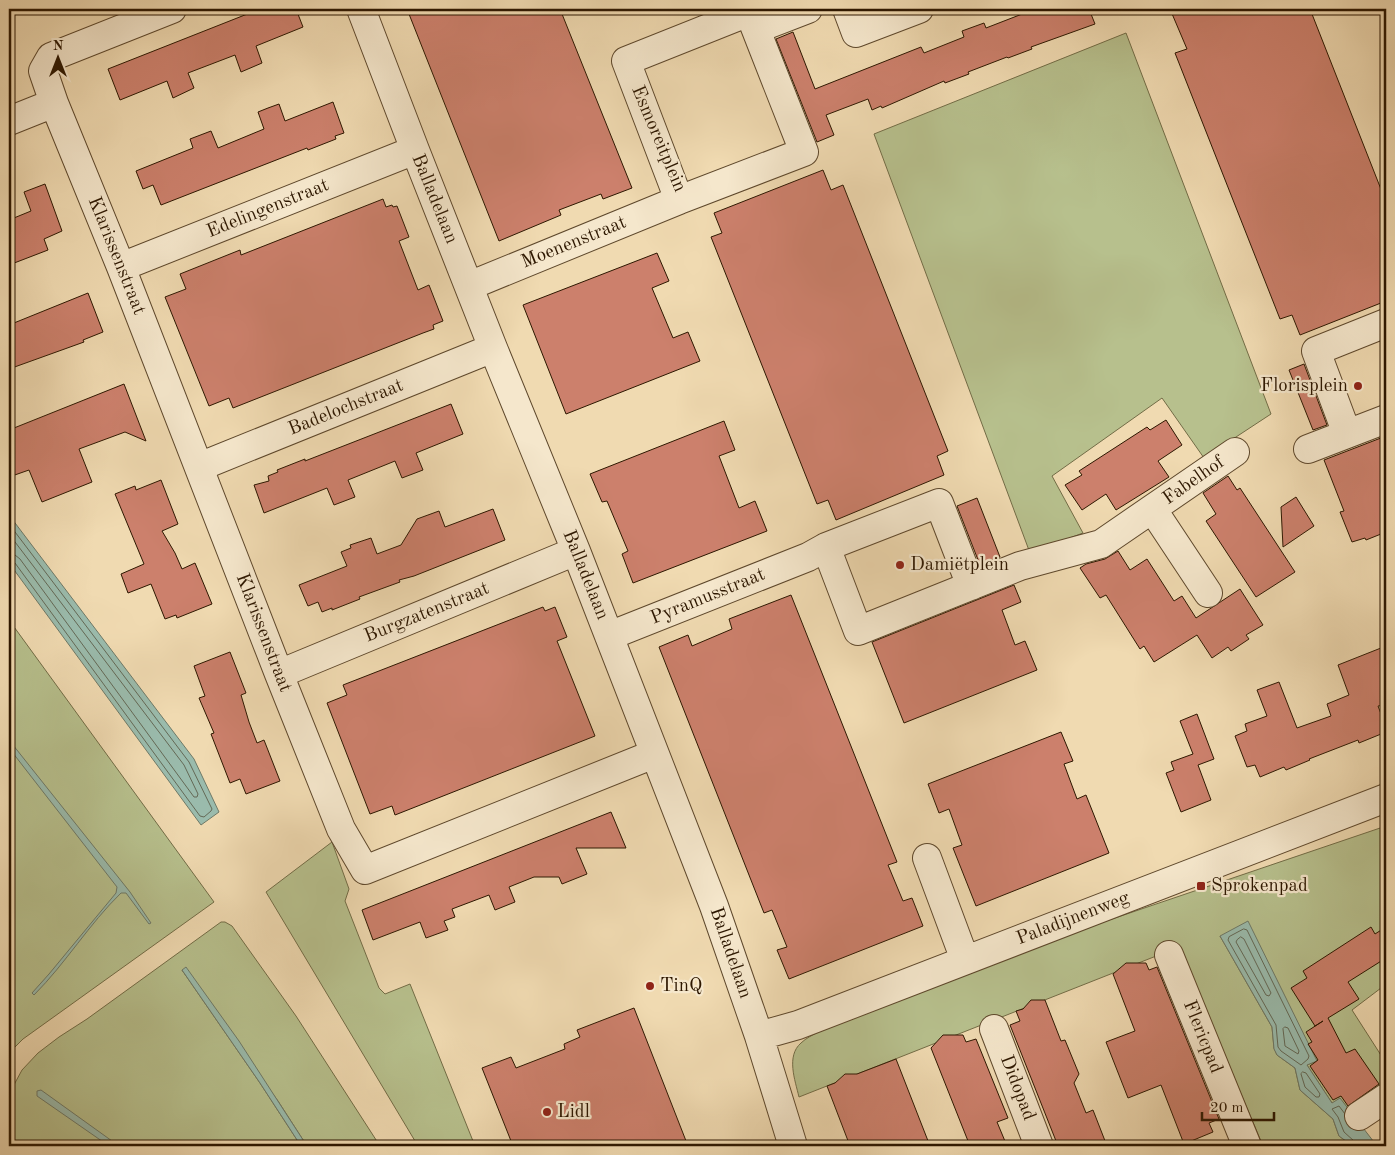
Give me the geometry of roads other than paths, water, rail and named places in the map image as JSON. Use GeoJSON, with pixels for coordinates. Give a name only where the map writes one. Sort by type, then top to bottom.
{"type":"FeatureCollection","features":[{"type":"Feature","properties":{"kind":"street","name":"Klarissenstraat"},"geometry":{"type":"LineString","coordinates":[[172,9],[51,57],[43,71],[341,829],[365,870],[654,754]]}},
{"type":"Feature","properties":{"kind":"street","name":"Balladelaan"},"geometry":{"type":"LineString","coordinates":[[361,9],[493,348],[576,551],[714,906],[759,1036],[793,1146]]}},
{"type":"Feature","properties":{"kind":"street"},"geometry":{"type":"LineString","coordinates":[[847,9],[856,34],[920,9]]}},
{"type":"Feature","properties":{"kind":"street"},"geometry":{"type":"LineString","coordinates":[[756,29],[805,10]]}},
{"type":"Feature","properties":{"kind":"street","name":"Esmoreitplein"},"geometry":{"type":"LineString","coordinates":[[749,12],[804,152],[679,200],[626,61],[749,12]]}},
{"type":"Feature","properties":{"kind":"street"},"geometry":{"type":"LineString","coordinates":[[9,121],[54,103]]}},
{"type":"Feature","properties":{"kind":"street","name":"Edelingenstraat"},"geometry":{"type":"LineString","coordinates":[[121,267],[415,150]]}},
{"type":"Feature","properties":{"kind":"street","name":"Moenenstraat"},"geometry":{"type":"LineString","coordinates":[[469,286],[679,200]]}},
{"type":"Feature","properties":{"kind":"street"},"geometry":{"type":"LineString","coordinates":[[1347,434],[1316,351],[1386,323]]}},
{"type":"Feature","properties":{"kind":"street","name":"Badelochstraat"},"geometry":{"type":"LineString","coordinates":[[199,467],[493,348]]}},
{"type":"Feature","properties":{"kind":"street"},"geometry":{"type":"LineString","coordinates":[[1308,449],[1386,419]]}},
{"type":"Feature","properties":{"kind":"street","name":"Fabelhof"},"geometry":{"type":"LineString","coordinates":[[971,586],[1020,566],[1101,544],[1235,452]]}},
{"type":"Feature","properties":{"kind":"street"},"geometry":{"type":"LineString","coordinates":[[939,503],[971,586],[858,631],[817,552],[939,503]]}},
{"type":"Feature","properties":{"kind":"street","name":"Fabelhof"},"geometry":{"type":"LineString","coordinates":[[1153,510],[1208,593]]}},
{"type":"Feature","properties":{"kind":"street","name":"Burgzatenstraat"},"geometry":{"type":"LineString","coordinates":[[279,674],[576,551]]}},
{"type":"Feature","properties":{"kind":"street","name":"Pyramusstraat"},"geometry":{"type":"LineString","coordinates":[[609,636],[817,552]]}},
{"type":"Feature","properties":{"kind":"street","name":"Paladijnenweg"},"geometry":{"type":"LineString","coordinates":[[759,1036],[798,1025],[1386,798]]}},
{"type":"Feature","properties":{"kind":"street"},"geometry":{"type":"LineString","coordinates":[[927,858],[965,960]]}},
{"type":"Feature","properties":{"kind":"street","name":"Flericpad"},"geometry":{"type":"LineString","coordinates":[[1169,955],[1247,1146]]}},
{"type":"Feature","properties":{"kind":"street","name":"Didopad"},"geometry":{"type":"LineString","coordinates":[[994,1029],[1039,1146]]}},
{"type":"Feature","properties":{"kind":"street"},"geometry":{"type":"LineString","coordinates":[[1359,1116],[1386,1098]]}},
{"type":"Feature","properties":{"kind":"water"},"geometry":{"type":"Polygon","coordinates":[[[9,515],[194,759],[219,812],[201,825],[9,563],[9,515]]]}},
{"type":"Feature","properties":{"kind":"water"},"geometry":{"type":"Polygon","coordinates":[[[9,740],[130,892],[151,923],[149,924],[126,893],[121,893],[34,995],[32,993],[116,893],[117,887],[9,748],[9,740]]]}},
{"type":"Feature","properties":{"kind":"water"},"geometry":{"type":"Polygon","coordinates":[[[1248,921],[1317,1061],[1307,1065],[1332,1103],[1340,1098],[1377,1146],[1350,1146],[1339,1136],[1333,1119],[1300,1090],[1295,1068],[1277,1055],[1274,1049],[1272,1027],[1220,936],[1248,921]]]}},
{"type":"Feature","properties":{"kind":"water"},"geometry":{"type":"Polygon","coordinates":[[[186,967],[239,1041],[307,1146],[301,1146],[182,970],[186,967]]]}},
{"type":"Feature","properties":{"kind":"water"},"geometry":{"type":"Polygon","coordinates":[[[41,1090],[119,1146],[109,1146],[37,1096],[37,1091],[41,1090]]]}},
{"type":"Feature","properties":{"kind":"place","name":"Florisplein"},"geometry":{"type":"Point","coordinates":[1358,386]}},
{"type":"Feature","properties":{"kind":"place","name":"Damiëtplein"},"geometry":{"type":"Point","coordinates":[900,565]}},
{"type":"Feature","properties":{"kind":"place","name":"Sprokenpad"},"geometry":{"type":"Point","coordinates":[1201,886]}},
{"type":"Feature","properties":{"kind":"place","name":"TinQ"},"geometry":{"type":"Point","coordinates":[650,986]}},
{"type":"Feature","properties":{"kind":"place","name":"Lidl"},"geometry":{"type":"Point","coordinates":[547,1112]}}]}
